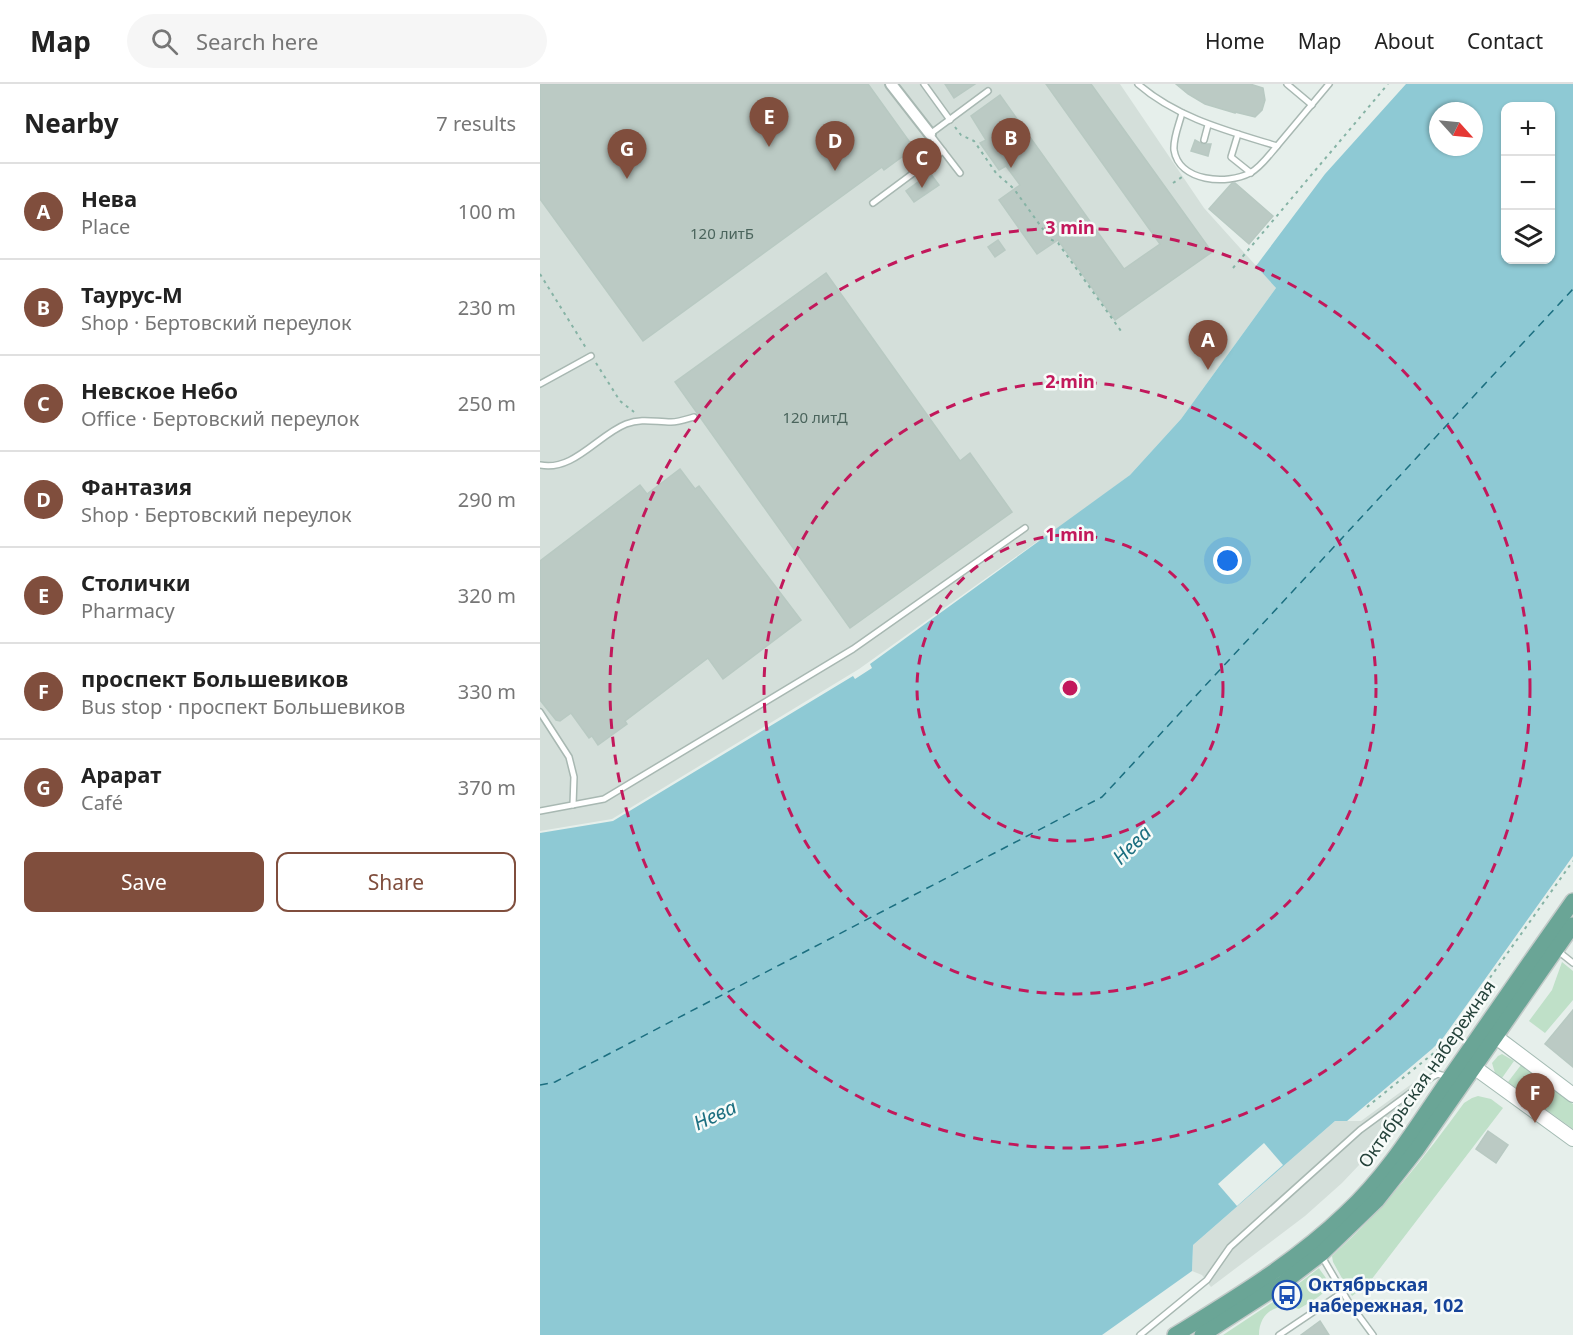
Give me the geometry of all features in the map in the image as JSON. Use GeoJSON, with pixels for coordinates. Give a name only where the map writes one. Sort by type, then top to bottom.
{"type":"FeatureCollection","features":[{"type":"Feature","properties":{"kind":"main road","name":"Октябрьская набережная"},"geometry":{"type":"LineString","coordinates":[[1202,1335],[1282,1283],[1321,1254],[1377,1200],[1411,1157],[1468,1063],[1573,901]]}},
{"type":"Feature","properties":{"kind":"main road","name":"Октябрьская набережная"},"geometry":{"type":"LineString","coordinates":[[1489,1032],[1573,925]]}},
{"type":"Feature","properties":{"kind":"main road"},"geometry":{"type":"LineString","coordinates":[[1489,1032],[1573,1095]]}},
{"type":"Feature","properties":{"kind":"main road","name":"Октябрьская набережная"},"geometry":{"type":"LineString","coordinates":[[1175,1335],[1256,1285],[1346,1213],[1388,1167],[1450,1078],[1468,1063]]}},
{"type":"Feature","properties":{"kind":"main road"},"geometry":{"type":"LineString","coordinates":[[1468,1063],[1573,1140]]}},
{"type":"Feature","properties":{"kind":"street"},"geometry":{"type":"LineString","coordinates":[[891,84],[930,134]]}},
{"type":"Feature","properties":{"kind":"lane"},"geometry":{"type":"LineString","coordinates":[[924,84],[950,120]]}},
{"type":"Feature","properties":{"kind":"lane"},"geometry":{"type":"LineString","coordinates":[[1138,84],[1152,96],[1182,113],[1208,124],[1277,146]]}},
{"type":"Feature","properties":{"kind":"lane"},"geometry":{"type":"LineString","coordinates":[[1287,84],[1312,105]]}},
{"type":"Feature","properties":{"kind":"lane"},"geometry":{"type":"LineString","coordinates":[[1182,113],[1175,136],[1174,150],[1178,161],[1189,172],[1212,180],[1239,177],[1262,164],[1329,84]]}},
{"type":"Feature","properties":{"kind":"lane"},"geometry":{"type":"LineString","coordinates":[[960,173],[930,134],[988,91]]}},
{"type":"Feature","properties":{"kind":"lane"},"geometry":{"type":"LineString","coordinates":[[1204,140],[1208,124]]}},
{"type":"Feature","properties":{"kind":"lane"},"geometry":{"type":"LineString","coordinates":[[1238,134],[1231,158],[1251,172]]}},
{"type":"Feature","properties":{"kind":"lane"},"geometry":{"type":"LineString","coordinates":[[873,203],[943,151]]}},
{"type":"Feature","properties":{"kind":"lane"},"geometry":{"type":"LineString","coordinates":[[540,384],[591,356]]}},
{"type":"Feature","properties":{"kind":"lane"},"geometry":{"type":"LineString","coordinates":[[540,465],[549,467],[570,460],[625,425],[647,420],[673,422],[694,417]]}},
{"type":"Feature","properties":{"kind":"lane"},"geometry":{"type":"LineString","coordinates":[[540,811],[604,799],[853,649],[1025,528]]}},
{"type":"Feature","properties":{"kind":"lane"},"geometry":{"type":"LineString","coordinates":[[540,712],[569,757],[574,777],[573,805]]}},
{"type":"Feature","properties":{"kind":"lane"},"geometry":{"type":"LineString","coordinates":[[1556,949],[1573,963]]}},
{"type":"Feature","properties":{"kind":"lane"},"geometry":{"type":"LineString","coordinates":[[1140,1335],[1207,1280],[1230,1247],[1360,1130],[1432,1077],[1443,1074],[1450,1078]]}},
{"type":"Feature","properties":{"kind":"lane"},"geometry":{"type":"LineString","coordinates":[[1321,1254],[1343,1292],[1373,1335]]}},
{"type":"Feature","properties":{"kind":"lane"},"geometry":{"type":"LineString","coordinates":[[1279,1335],[1343,1292]]}},
{"type":"Feature","properties":{"kind":"path"},"geometry":{"type":"LineString","coordinates":[[1233,268],[1388,84]]}},
{"type":"Feature","properties":{"kind":"path"},"geometry":{"type":"LineString","coordinates":[[950,120],[961,135],[974,141],[996,173],[1014,189],[1050,239],[1058,243],[1121,331]]}},
{"type":"Feature","properties":{"kind":"path"},"geometry":{"type":"LineString","coordinates":[[1367,1107],[1434,1052],[1444,1041],[1573,861]]}},
{"type":"Feature","properties":{"kind":"shaded area"},"geometry":{"type":"Polygon","coordinates":[[[540,84],[1120,84],[1204,208],[1276,288],[1181,419],[1130,475],[1040,542],[1038,541],[859,669],[612,819],[540,831],[540,84]]]}},
{"type":"Feature","properties":{"kind":"shaded area"},"geometry":{"type":"Polygon","coordinates":[[[1413,1083],[1422,1094],[1342,1183],[1305,1216],[1211,1287],[1202,1275],[1192,1271],[1193,1245],[1335,1121],[1361,1121],[1413,1083]]]}},
{"type":"Feature","properties":{"kind":"green space"},"geometry":{"type":"Polygon","coordinates":[[[1562,962],[1573,971],[1573,1000],[1545,1033],[1529,1021],[1552,990],[1562,962]]]}},
{"type":"Feature","properties":{"kind":"green space"},"geometry":{"type":"Polygon","coordinates":[[[1502,1054],[1514,1061],[1502,1078],[1495,1073],[1492,1063],[1502,1054]]]}},
{"type":"Feature","properties":{"kind":"green space"},"geometry":{"type":"Polygon","coordinates":[[[1521,1065],[1573,1104],[1573,1129],[1508,1082],[1521,1065]]]}},
{"type":"Feature","properties":{"kind":"green space"},"geometry":{"type":"Polygon","coordinates":[[[1478,1096],[1491,1099],[1503,1108],[1368,1284],[1352,1296],[1332,1256],[1402,1183],[1464,1103],[1478,1096]]]}},
{"type":"Feature","properties":{"kind":"green space"},"geometry":{"type":"Polygon","coordinates":[[[1319,1268],[1328,1286],[1317,1298],[1299,1309],[1284,1306],[1271,1310],[1262,1320],[1259,1335],[1223,1335],[1282,1296],[1285,1300],[1291,1295],[1289,1291],[1319,1268]]]}},
{"type":"Feature","properties":{"kind":"water","name":"Нева"},"geometry":{"type":"Polygon","coordinates":[[[1406,84],[1573,84],[1573,856],[1443,1038],[1347,1121],[1335,1121],[1193,1245],[1192,1271],[1102,1335],[540,1335],[540,833],[613,821],[853,676],[855,679],[872,668],[870,664],[1130,475],[1181,419],[1276,288],[1256,266],[1325,174],[1406,84]]]}},
{"type":"Feature","properties":{"kind":"pier"},"geometry":{"type":"Polygon","coordinates":[[[1264,1143],[1283,1165],[1237,1206],[1218,1184],[1264,1143]]]}},
{"type":"Feature","properties":{"kind":"building"},"geometry":{"type":"Polygon","coordinates":[[[540,84],[868,84],[914,148],[884,170],[882,167],[643,341],[540,199],[540,84]]]}},
{"type":"Feature","properties":{"kind":"building"},"geometry":{"type":"Polygon","coordinates":[[[945,84],[975,84],[954,98],[945,84]]]}},
{"type":"Feature","properties":{"kind":"building"},"geometry":{"type":"Polygon","coordinates":[[[1046,84],[1091,84],[1212,252],[1115,320],[1058,240],[1037,254],[999,200],[1020,185],[1006,166],[999,170],[980,143],[986,140],[971,116],[1000,95],[1124,269],[1160,244],[1046,84]]]}},
{"type":"Feature","properties":{"kind":"building"},"geometry":{"type":"Polygon","coordinates":[[[1176,84],[1250,84],[1263,88],[1265,100],[1262,110],[1255,117],[1205,104],[1176,84]]]}},
{"type":"Feature","properties":{"kind":"building"},"geometry":{"type":"Polygon","coordinates":[[[1195,140],[1202,144],[1211,144],[1208,156],[1191,151],[1195,140]]]}},
{"type":"Feature","properties":{"kind":"building"},"geometry":{"type":"Polygon","coordinates":[[[930,173],[939,185],[914,202],[906,191],[930,173]]]}},
{"type":"Feature","properties":{"kind":"building"},"geometry":{"type":"Polygon","coordinates":[[[1232,183],[1235,183],[1273,216],[1249,244],[1209,209],[1232,183]]]}},
{"type":"Feature","properties":{"kind":"building"},"geometry":{"type":"Polygon","coordinates":[[[998,240],[1005,250],[995,257],[988,247],[998,240]]]}},
{"type":"Feature","properties":{"kind":"building"},"geometry":{"type":"Polygon","coordinates":[[[826,273],[960,461],[970,453],[1012,512],[850,628],[675,382],[826,273]]]}},
{"type":"Feature","properties":{"kind":"building"},"geometry":{"type":"Polygon","coordinates":[[[680,469],[695,489],[699,486],[801,620],[723,679],[708,658],[625,721],[627,724],[598,745],[592,736],[589,738],[571,713],[560,721],[556,720],[540,700],[540,561],[640,485],[647,494],[680,469]]]}},
{"type":"Feature","properties":{"kind":"building"},"geometry":{"type":"Polygon","coordinates":[[[1573,1010],[1573,1067],[1545,1044],[1573,1010]]]}},
{"type":"Feature","properties":{"kind":"building"},"geometry":{"type":"Polygon","coordinates":[[[1488,1131],[1508,1145],[1496,1163],[1476,1149],[1488,1131]]]}},
{"type":"Feature","properties":{"kind":"building"},"geometry":{"type":"Polygon","coordinates":[[[1320,1321],[1329,1335],[1301,1335],[1320,1321]]]}},
{"type":"Feature","properties":{"kind":"ferry route"},"geometry":{"type":"LineString","coordinates":[[540,1085],[555,1082],[1102,797],[1573,289]]}},
{"type":"Feature","properties":{"kind":"place","name":"Столички"},"geometry":{"type":"Point","coordinates":[769,147]}},
{"type":"Feature","properties":{"kind":"place","name":"Таурус-М"},"geometry":{"type":"Point","coordinates":[1011,168]}},
{"type":"Feature","properties":{"kind":"place","name":"Фантазия"},"geometry":{"type":"Point","coordinates":[835,171]}},
{"type":"Feature","properties":{"kind":"place","name":"Арарат"},"geometry":{"type":"Point","coordinates":[627,179]}},
{"type":"Feature","properties":{"kind":"place","name":"Невское Небо"},"geometry":{"type":"Point","coordinates":[922,188]}},
{"type":"Feature","properties":{"kind":"place","name":"Нева"},"geometry":{"type":"Point","coordinates":[1208,370]}},
{"type":"Feature","properties":{"kind":"place","name":"проспект Большевиков"},"geometry":{"type":"Point","coordinates":[1535,1123]}},
{"type":"Feature","properties":{"kind":"place","name":"Октябрьская набережная, 102"},"geometry":{"type":"Point","coordinates":[1287,1295]}}]}
